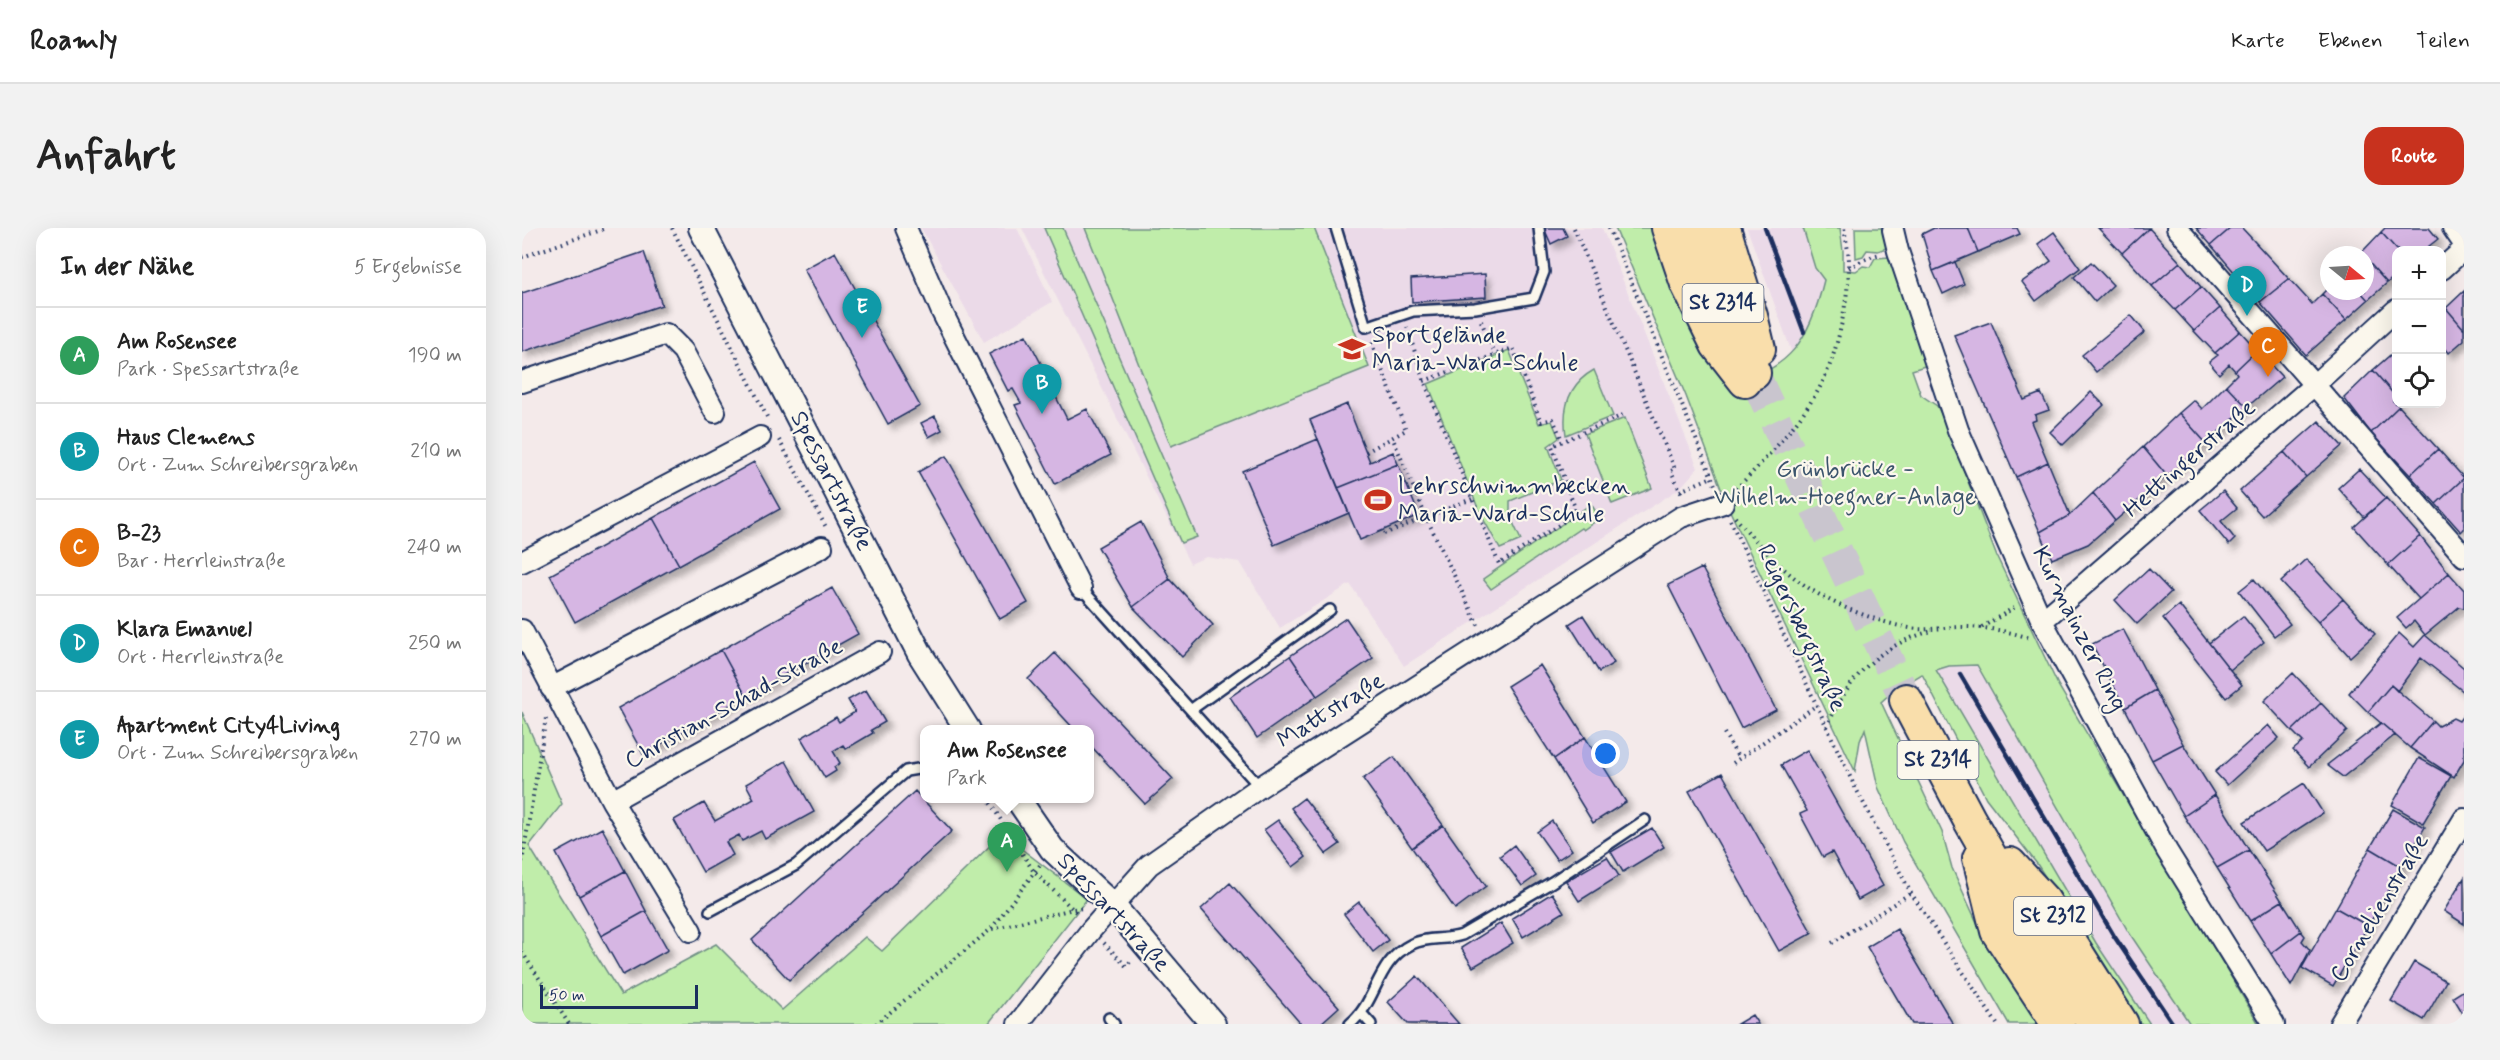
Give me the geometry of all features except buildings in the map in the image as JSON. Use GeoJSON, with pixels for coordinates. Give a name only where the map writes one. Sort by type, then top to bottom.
{"type":"FeatureCollection","features":[{"type":"Feature","properties":{"kind":"highway"},"geometry":{"type":"LineString","coordinates":[[1668,228],[1688,284],[1717,345],[1755,377]]}},
{"type":"Feature","properties":{"kind":"highway","name":"St 2314"},"geometry":{"type":"LineString","coordinates":[[1697,228],[1726,310],[1755,377]]}},
{"type":"Feature","properties":{"kind":"highway"},"geometry":{"type":"LineString","coordinates":[[1724,228],[1751,316],[1755,377]]}},
{"type":"Feature","properties":{"kind":"highway","name":"St 2314"},"geometry":{"type":"LineString","coordinates":[[1906,700],[1969,819],[2026,919],[2094,1024]]}},
{"type":"Feature","properties":{"kind":"highway","name":"St 2312"},"geometry":{"type":"LineString","coordinates":[[1969,819],[1997,931],[2058,1024]]}},
{"type":"Feature","properties":{"kind":"highway","name":"St 2312"},"geometry":{"type":"LineString","coordinates":[[1969,819],[2044,901],[2122,1024]]}},
{"type":"Feature","properties":{"kind":"street","name":"Spessartstraße"},"geometry":{"type":"LineString","coordinates":[[701,228],[920,654],[965,725]]}},
{"type":"Feature","properties":{"kind":"street"},"geometry":{"type":"LineString","coordinates":[[906,228],[942,312],[1081,588]]}},
{"type":"Feature","properties":{"kind":"street"},"geometry":{"type":"LineString","coordinates":[[2177,228],[2464,556]]}},
{"type":"Feature","properties":{"kind":"street"},"geometry":{"type":"LineString","coordinates":[[2452,228],[2464,244]]}},
{"type":"Feature","properties":{"kind":"street","name":"Kurmainzer Ring"},"geometry":{"type":"LineString","coordinates":[[1893,230],[1958,430],[2042,621],[2168,850],[2274,1024]]}},
{"type":"Feature","properties":{"kind":"street"},"geometry":{"type":"LineString","coordinates":[[2446,265],[2464,249]]}},
{"type":"Feature","properties":{"kind":"street","name":"Hettingerstraße"},"geometry":{"type":"LineString","coordinates":[[2042,621],[2392,315]]}},
{"type":"Feature","properties":{"kind":"street"},"geometry":{"type":"LineString","coordinates":[[522,382],[666,334],[683,351],[715,412]]}},
{"type":"Feature","properties":{"kind":"street"},"geometry":{"type":"LineString","coordinates":[[522,562],[760,437]]}},
{"type":"Feature","properties":{"kind":"street","name":"Mattstraße"},"geometry":{"type":"LineString","coordinates":[[1018,1024],[1091,930],[1114,907],[1149,865],[1260,787],[1681,517],[1723,503]]}},
{"type":"Feature","properties":{"kind":"street"},"geometry":{"type":"LineString","coordinates":[[551,688],[822,547]]}},
{"type":"Feature","properties":{"kind":"street","name":"Christian-Schad-Straße"},"geometry":{"type":"LineString","coordinates":[[522,630],[612,801],[691,931]]}},
{"type":"Feature","properties":{"kind":"street","name":"Christian-Schad-Straße"},"geometry":{"type":"LineString","coordinates":[[612,801],[880,652]]}},
{"type":"Feature","properties":{"kind":"street","name":"Spessartstraße"},"geometry":{"type":"LineString","coordinates":[[1020,803],[1052,849],[1114,907],[1213,1024]]}},
{"type":"Feature","properties":{"kind":"street","name":"Cornelienstraße"},"geometry":{"type":"LineString","coordinates":[[2340,1024],[2464,819]]}},
{"type":"Feature","properties":{"kind":"lane"},"geometry":{"type":"LineString","coordinates":[[1336,228],[1366,327],[1402,314],[1475,308],[1534,298],[1544,272],[1539,228]]}},
{"type":"Feature","properties":{"kind":"lane"},"geometry":{"type":"LineString","coordinates":[[1081,588],[1260,787]]}},
{"type":"Feature","properties":{"kind":"lane"},"geometry":{"type":"LineString","coordinates":[[1192,709],[1330,610]]}},
{"type":"Feature","properties":{"kind":"lane"},"geometry":{"type":"LineString","coordinates":[[710,911],[796,865],[906,771],[920,769]]}},
{"type":"Feature","properties":{"kind":"lane"},"geometry":{"type":"LineString","coordinates":[[1350,1024],[1362,1014],[1376,981],[1398,952],[1425,939],[1450,939],[1462,935],[1552,882],[1646,820]]}},
{"type":"Feature","properties":{"kind":"lane"},"geometry":{"type":"LineString","coordinates":[[1362,1014],[1371,1024]]}},
{"type":"Feature","properties":{"kind":"path"},"geometry":{"type":"LineString","coordinates":[[522,257],[608,228]]}},
{"type":"Feature","properties":{"kind":"path"},"geometry":{"type":"LineString","coordinates":[[1574,228],[1674,469],[1671,471],[1693,512]]}},
{"type":"Feature","properties":{"kind":"path","name":"Reigersbergstraße"},"geometry":{"type":"LineString","coordinates":[[1610,228],[1723,503],[1853,783],[1911,893],[1997,1024]]}},
{"type":"Feature","properties":{"kind":"path"},"geometry":{"type":"LineString","coordinates":[[1844,228],[1849,268],[1843,313],[1834,352],[1817,392],[1762,464],[1723,503],[1781,568],[1816,594],[1841,607],[1898,626],[1935,630]]}},
{"type":"Feature","properties":{"kind":"path"},"geometry":{"type":"LineString","coordinates":[[1849,268],[1868,260],[1873,255],[1898,251]]}},
{"type":"Feature","properties":{"kind":"path"},"geometry":{"type":"LineString","coordinates":[[1475,308],[1495,353]]}},
{"type":"Feature","properties":{"kind":"path"},"geometry":{"type":"LineString","coordinates":[[1402,314],[1424,381],[1499,564],[1571,517],[1575,508],[1552,446],[1623,416]]}},
{"type":"Feature","properties":{"kind":"path"},"geometry":{"type":"LineString","coordinates":[[1366,327],[1406,430],[1366,452]]}},
{"type":"Feature","properties":{"kind":"path"},"geometry":{"type":"LineString","coordinates":[[1424,381],[1513,348],[1541,422],[1553,419],[1562,440]]}},
{"type":"Feature","properties":{"kind":"path"},"geometry":{"type":"LineString","coordinates":[[1393,439],[1426,518],[1487,642]]}},
{"type":"Feature","properties":{"kind":"path"},"geometry":{"type":"LineString","coordinates":[[1680,491],[1712,477]]}},
{"type":"Feature","properties":{"kind":"path"},"geometry":{"type":"LineString","coordinates":[[1384,534],[1472,499]]}},
{"type":"Feature","properties":{"kind":"path"},"geometry":{"type":"LineString","coordinates":[[1981,627],[2031,597]]}},
{"type":"Feature","properties":{"kind":"path"},"geometry":{"type":"LineString","coordinates":[[1827,727],[1845,690],[1864,668],[1894,646],[1918,634],[1935,630],[1981,627],[2002,630],[2054,646]]}},
{"type":"Feature","properties":{"kind":"path"},"geometry":{"type":"LineString","coordinates":[[522,862],[551,688]]}},
{"type":"Feature","properties":{"kind":"path"},"geometry":{"type":"LineString","coordinates":[[1733,763],[1817,705]]}},
{"type":"Feature","properties":{"kind":"path"},"geometry":{"type":"LineString","coordinates":[[1724,733],[1739,759]]}},
{"type":"Feature","properties":{"kind":"path"},"geometry":{"type":"LineString","coordinates":[[990,803],[1034,873],[1073,909],[1126,966],[1148,947]]}},
{"type":"Feature","properties":{"kind":"path"},"geometry":{"type":"LineString","coordinates":[[876,1024],[991,929],[1052,849]]}},
{"type":"Feature","properties":{"kind":"path"},"geometry":{"type":"LineString","coordinates":[[1832,943],[1911,893]]}},
{"type":"Feature","properties":{"kind":"path"},"geometry":{"type":"LineString","coordinates":[[991,929],[1073,909],[1114,907]]}},
{"type":"Feature","properties":{"kind":"path"},"geometry":{"type":"LineString","coordinates":[[522,952],[569,1024]]}},
{"type":"Feature","properties":{"kind":"shaded area"},"geometry":{"type":"Polygon","coordinates":[[[921,228],[1017,228],[1052,302],[984,342],[921,228]]]}},
{"type":"Feature","properties":{"kind":"shaded area","name":"Sportgelände Maria-Ward-Schule"},"geometry":{"type":"Polygon","coordinates":[[[1022,228],[1602,228],[1698,468],[1679,489],[1404,666],[1350,584],[1280,628],[1240,562],[1206,557],[1190,564],[1022,228]]]}},
{"type":"Feature","properties":{"kind":"shaded area"},"geometry":{"type":"Polygon","coordinates":[[[1747,228],[1803,228],[1815,268],[1824,280],[1809,329],[1792,353],[1747,228]]]}},
{"type":"Feature","properties":{"kind":"shaded area"},"geometry":{"type":"Polygon","coordinates":[[[1977,665],[2128,931],[2190,1024],[2150,1024],[2096,943],[1936,670],[1949,666],[1977,665]]]}},
{"type":"Feature","properties":{"kind":"green space"},"geometry":{"type":"Polygon","coordinates":[[[1044,228],[1063,228],[1197,537],[1181,543],[1044,228]]]}},
{"type":"Feature","properties":{"kind":"green space"},"geometry":{"type":"Polygon","coordinates":[[[1085,228],[1314,228],[1369,367],[1171,446],[1085,228]]]}},
{"type":"Feature","properties":{"kind":"green space","name":"Grünbrücke - Wilhelm-Hoegner-Anlage"},"geometry":{"type":"Polygon","coordinates":[[[1615,228],[1660,228],[1698,332],[1727,384],[1749,379],[1767,371],[1794,350],[1804,336],[1812,319],[1824,280],[1815,268],[1803,228],[1840,228],[1843,270],[1856,271],[1863,266],[1870,267],[1875,258],[1890,257],[1931,364],[1912,370],[1921,395],[1937,406],[1946,424],[1997,557],[2058,685],[2259,1024],[2190,1024],[2128,931],[1977,665],[1949,666],[1936,670],[2096,943],[2150,1024],[2139,1024],[2037,864],[1986,798],[1922,674],[1892,692],[1881,702],[1942,832],[1952,868],[1979,927],[2041,1024],[2009,1024],[1903,842],[1878,787],[1865,729],[1860,741],[1855,771],[1728,507],[1686,396],[1615,228]]]}},
{"type":"Feature","properties":{"kind":"green space"},"geometry":{"type":"Polygon","coordinates":[[[1855,228],[1884,228],[1889,247],[1878,251],[1867,250],[1863,256],[1856,258],[1855,228]]]}},
{"type":"Feature","properties":{"kind":"green space"},"geometry":{"type":"Polygon","coordinates":[[[1509,350],[1539,424],[1552,421],[1559,438],[1548,446],[1561,480],[1510,501],[1510,516],[1521,540],[1500,549],[1480,513],[1428,384],[1509,350]]]}},
{"type":"Feature","properties":{"kind":"green space"},"geometry":{"type":"Polygon","coordinates":[[[1594,370],[1613,416],[1566,435],[1565,415],[1569,398],[1579,382],[1594,370]]]}},
{"type":"Feature","properties":{"kind":"green space"},"geometry":{"type":"Polygon","coordinates":[[[1625,418],[1652,488],[1612,504],[1585,434],[1625,418]]]}},
{"type":"Feature","properties":{"kind":"green space"},"geometry":{"type":"Polygon","coordinates":[[[1591,504],[1600,518],[1583,530],[1581,528],[1491,589],[1483,579],[1591,504]]]}},
{"type":"Feature","properties":{"kind":"green space"},"geometry":{"type":"Polygon","coordinates":[[[522,712],[562,804],[529,846],[621,995],[716,944],[782,1010],[865,937],[882,951],[1002,834],[1087,899],[988,1024],[522,1024],[522,712]]]}},
{"type":"Feature","properties":{"kind":"tunnel"},"geometry":{"type":"LineString","coordinates":[[1755,377],[1906,700]]}},
{"type":"Feature","properties":{"kind":"railway"},"geometry":{"type":"LineString","coordinates":[[1765,228],[1804,332]]}},
{"type":"Feature","properties":{"kind":"railway"},"geometry":{"type":"LineString","coordinates":[[1960,674],[2114,936],[2173,1024]]}},
{"type":"Feature","properties":{"kind":"place","name":"Klara Emanuel"},"geometry":{"type":"Point","coordinates":[2247,316]}},
{"type":"Feature","properties":{"kind":"place","name":"Apartment City4Living"},"geometry":{"type":"Point","coordinates":[862,338]}},
{"type":"Feature","properties":{"kind":"place","name":"Sportgelände Maria-Ward-Schule"},"geometry":{"type":"Point","coordinates":[1352,349]}},
{"type":"Feature","properties":{"kind":"place","name":"B-23"},"geometry":{"type":"Point","coordinates":[2268,377]}},
{"type":"Feature","properties":{"kind":"place","name":"Haus Clemens"},"geometry":{"type":"Point","coordinates":[1042,414]}},
{"type":"Feature","properties":{"kind":"place","name":"Lehrschwimmbecken Maria-Ward-Schule"},"geometry":{"type":"Point","coordinates":[1378,500]}},
{"type":"Feature","properties":{"kind":"place","name":"Am Rosensee"},"geometry":{"type":"Point","coordinates":[1007,872]}}]}
